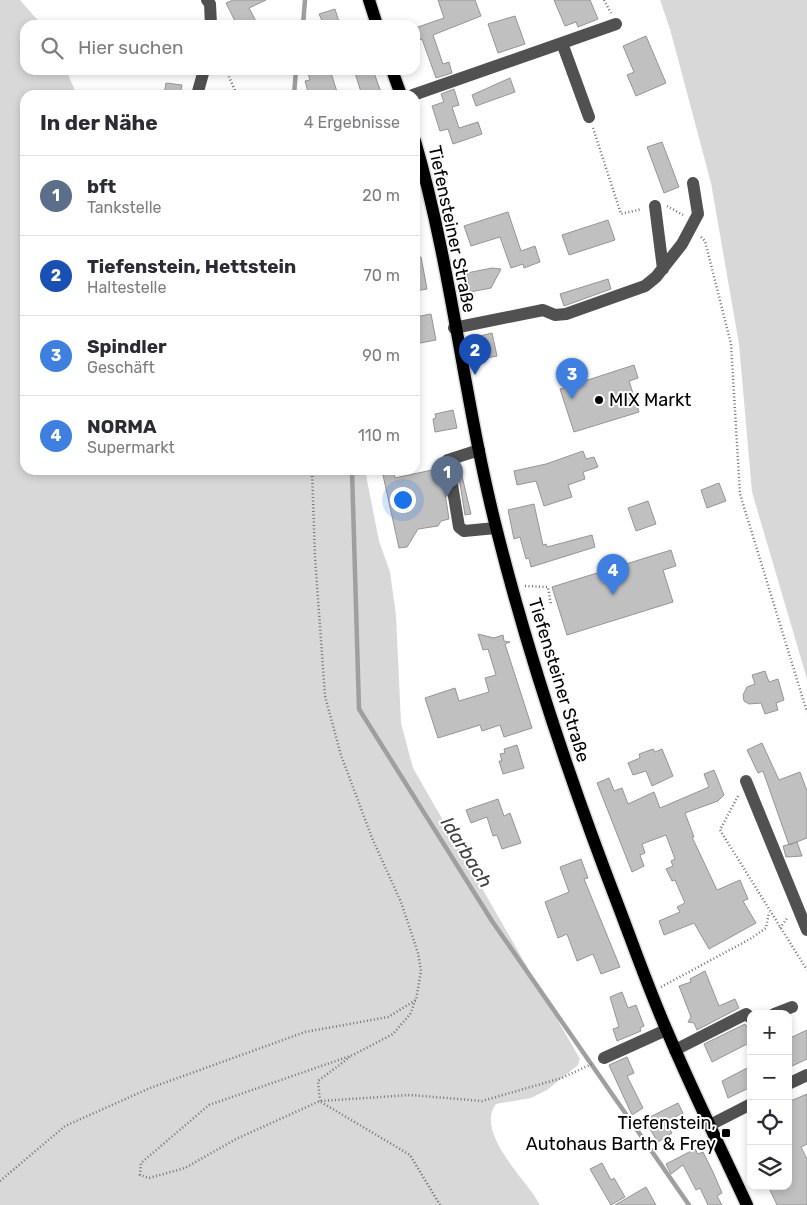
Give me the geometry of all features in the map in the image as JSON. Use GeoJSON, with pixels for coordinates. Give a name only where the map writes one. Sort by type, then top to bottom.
{"type":"FeatureCollection","features":[{"type":"Feature","properties":{"kind":"main road"},"geometry":{"type":"LineString","coordinates":[[368,0],[375,20]]}},
{"type":"Feature","properties":{"kind":"main road"},"geometry":{"type":"LineString","coordinates":[[394,75],[399,90]]}},
{"type":"Feature","properties":{"kind":"main road","name":"Tiefensteiner Straße"},"geometry":{"type":"LineString","coordinates":[[420,158],[434,210],[454,328],[496,528],[511,586],[564,758],[666,1030],[747,1205]]}},
{"type":"Feature","properties":{"kind":"lane"},"geometry":{"type":"LineString","coordinates":[[208,2],[210,20]]}},
{"type":"Feature","properties":{"kind":"lane"},"geometry":{"type":"LineString","coordinates":[[420,93],[616,24]]}},
{"type":"Feature","properties":{"kind":"lane"},"geometry":{"type":"LineString","coordinates":[[562,43],[589,117]]}},
{"type":"Feature","properties":{"kind":"lane"},"geometry":{"type":"LineString","coordinates":[[198,90],[203,75]]}},
{"type":"Feature","properties":{"kind":"lane"},"geometry":{"type":"LineString","coordinates":[[454,328],[543,310],[554,315],[566,314],[645,286],[663,269],[682,244],[698,214],[693,183]]}},
{"type":"Feature","properties":{"kind":"lane"},"geometry":{"type":"LineString","coordinates":[[655,206],[663,269]]}},
{"type":"Feature","properties":{"kind":"lane"},"geometry":{"type":"LineString","coordinates":[[479,450],[448,460],[459,527],[464,532],[496,528]]}},
{"type":"Feature","properties":{"kind":"lane"},"geometry":{"type":"LineString","coordinates":[[746,781],[807,930]]}},
{"type":"Feature","properties":{"kind":"lane"},"geometry":{"type":"LineString","coordinates":[[784,1010],[792,1007]]}},
{"type":"Feature","properties":{"kind":"lane"},"geometry":{"type":"LineString","coordinates":[[675,1050],[747,1015]]}},
{"type":"Feature","properties":{"kind":"lane"},"geometry":{"type":"LineString","coordinates":[[604,1058],[666,1030]]}},
{"type":"Feature","properties":{"kind":"lane"},"geometry":{"type":"LineString","coordinates":[[792,1082],[807,1075]]}},
{"type":"Feature","properties":{"kind":"lane"},"geometry":{"type":"LineString","coordinates":[[710,1125],[747,1106]]}},
{"type":"Feature","properties":{"kind":"path"},"geometry":{"type":"LineString","coordinates":[[228,75],[235,90]]}},
{"type":"Feature","properties":{"kind":"path"},"geometry":{"type":"LineString","coordinates":[[589,117],[621,214],[655,206],[668,206],[682,213],[705,242],[730,344],[740,494],[807,712]]}},
{"type":"Feature","properties":{"kind":"path"},"geometry":{"type":"LineString","coordinates":[[312,475],[315,557],[325,696],[341,755],[372,838],[401,902],[418,953],[421,971],[416,1000],[412,1014],[394,1034],[353,1055],[209,1105],[141,1163],[140,1175],[149,1178],[184,1168],[236,1139],[320,1102],[412,1095],[482,1102],[562,1078],[604,1058]]}},
{"type":"Feature","properties":{"kind":"path"},"geometry":{"type":"LineString","coordinates":[[511,586],[548,587],[551,605]]}},
{"type":"Feature","properties":{"kind":"path"},"geometry":{"type":"LineString","coordinates":[[746,781],[720,830],[807,970]]}},
{"type":"Feature","properties":{"kind":"path"},"geometry":{"type":"LineString","coordinates":[[651,993],[750,939],[766,928],[770,910]]}},
{"type":"Feature","properties":{"kind":"path"},"geometry":{"type":"LineString","coordinates":[[0,1181],[65,1126],[150,1088],[304,1032],[388,1017],[416,1000]]}},
{"type":"Feature","properties":{"kind":"path"},"geometry":{"type":"LineString","coordinates":[[320,1102],[318,1081],[353,1055]]}},
{"type":"Feature","properties":{"kind":"path"},"geometry":{"type":"LineString","coordinates":[[320,1102],[410,1156],[440,1205]]}},
{"type":"Feature","properties":{"kind":"shaded area"},"geometry":{"type":"Polygon","coordinates":[[[0,0],[20,0],[38,20],[20,20],[20,75],[68,75],[75,90],[20,90],[20,475],[366,475],[379,541],[390,572],[396,615],[401,723],[413,768],[580,1059],[578,1065],[547,1090],[531,1098],[496,1104],[491,1116],[492,1129],[497,1142],[540,1205],[0,1205],[0,0]]]}},
{"type":"Feature","properties":{"kind":"shaded area"},"geometry":{"type":"Polygon","coordinates":[[[660,0],[807,0],[807,679],[752,492],[739,344],[711,183],[670,29],[660,0]]]}},
{"type":"Feature","properties":{"kind":"building"},"geometry":{"type":"Polygon","coordinates":[[[233,0],[266,0],[249,8],[255,20],[234,20],[226,3],[233,0]]]}},
{"type":"Feature","properties":{"kind":"building"},"geometry":{"type":"Polygon","coordinates":[[[438,0],[475,0],[481,16],[433,35],[443,64],[449,62],[452,73],[436,78],[422,39],[420,40],[420,26],[444,18],[438,0]]]}},
{"type":"Feature","properties":{"kind":"building"},"geometry":{"type":"Polygon","coordinates":[[[554,0],[590,0],[598,19],[578,27],[576,22],[565,26],[554,0]]]}},
{"type":"Feature","properties":{"kind":"building"},"geometry":{"type":"Polygon","coordinates":[[[335,9],[338,20],[322,20],[319,14],[335,9]]]}},
{"type":"Feature","properties":{"kind":"building"},"geometry":{"type":"Polygon","coordinates":[[[515,16],[525,44],[498,53],[488,24],[515,16]]]}},
{"type":"Feature","properties":{"kind":"building"},"geometry":{"type":"Polygon","coordinates":[[[646,36],[666,83],[636,96],[627,75],[634,72],[623,46],[646,36]]]}},
{"type":"Feature","properties":{"kind":"building"},"geometry":{"type":"Polygon","coordinates":[[[308,75],[332,75],[336,90],[308,90],[305,81],[310,80],[308,75]]]}},
{"type":"Feature","properties":{"kind":"building"},"geometry":{"type":"Polygon","coordinates":[[[356,75],[375,75],[380,90],[360,90],[356,75]]]}},
{"type":"Feature","properties":{"kind":"building"},"geometry":{"type":"Polygon","coordinates":[[[510,78],[515,92],[476,106],[472,95],[510,78]]]}},
{"type":"Feature","properties":{"kind":"building"},"geometry":{"type":"Polygon","coordinates":[[[166,83],[182,85],[181,90],[165,90],[166,83]]]}},
{"type":"Feature","properties":{"kind":"building"},"geometry":{"type":"Polygon","coordinates":[[[454,89],[459,105],[452,107],[459,128],[478,122],[482,134],[453,144],[448,129],[440,131],[432,106],[444,102],[441,94],[454,89]]]}},
{"type":"Feature","properties":{"kind":"building"},"geometry":{"type":"Polygon","coordinates":[[[662,142],[679,187],[664,193],[647,147],[662,142]]]}},
{"type":"Feature","properties":{"kind":"building"},"geometry":{"type":"Polygon","coordinates":[[[508,212],[521,251],[535,246],[540,262],[524,268],[523,264],[511,268],[500,237],[471,246],[464,226],[508,212]]]}},
{"type":"Feature","properties":{"kind":"building"},"geometry":{"type":"Polygon","coordinates":[[[608,220],[615,240],[569,255],[562,235],[608,220]]]}},
{"type":"Feature","properties":{"kind":"building"},"geometry":{"type":"Polygon","coordinates":[[[420,257],[427,289],[420,290],[420,257]]]}},
{"type":"Feature","properties":{"kind":"building"},"geometry":{"type":"Polygon","coordinates":[[[492,268],[501,269],[491,288],[470,292],[467,273],[492,268]]]}},
{"type":"Feature","properties":{"kind":"building"},"geometry":{"type":"Polygon","coordinates":[[[608,279],[611,289],[564,306],[560,294],[608,279]]]}},
{"type":"Feature","properties":{"kind":"building"},"geometry":{"type":"Polygon","coordinates":[[[431,314],[436,340],[420,343],[420,316],[431,314]]]}},
{"type":"Feature","properties":{"kind":"building"},"geometry":{"type":"Polygon","coordinates":[[[492,333],[497,356],[477,360],[472,338],[492,333]]]}},
{"type":"Feature","properties":{"kind":"building","name":"MIX Markt"},"geometry":{"type":"Polygon","coordinates":[[[634,365],[638,378],[629,381],[639,412],[574,432],[560,389],[634,365]]]}},
{"type":"Feature","properties":{"kind":"building"},"geometry":{"type":"Polygon","coordinates":[[[453,410],[457,428],[435,432],[433,419],[436,418],[435,414],[453,410]]]}},
{"type":"Feature","properties":{"kind":"building"},"geometry":{"type":"Polygon","coordinates":[[[583,451],[586,459],[594,457],[598,467],[583,472],[585,479],[568,485],[572,497],[544,506],[536,481],[517,485],[514,471],[546,464],[583,451]]]}},
{"type":"Feature","properties":{"kind":"building"},"geometry":{"type":"Polygon","coordinates":[[[432,470],[435,482],[443,480],[449,519],[441,521],[438,526],[418,529],[407,547],[399,548],[383,475],[394,475],[395,478],[420,475],[420,473],[432,470]]]}},
{"type":"Feature","properties":{"kind":"building"},"geometry":{"type":"Polygon","coordinates":[[[462,476],[471,514],[465,515],[459,477],[462,476]]]}},
{"type":"Feature","properties":{"kind":"building"},"geometry":{"type":"Polygon","coordinates":[[[719,483],[726,501],[707,508],[701,490],[719,483]]]}},
{"type":"Feature","properties":{"kind":"building"},"geometry":{"type":"Polygon","coordinates":[[[648,501],[656,524],[636,531],[628,508],[648,501]]]}},
{"type":"Feature","properties":{"kind":"building"},"geometry":{"type":"Polygon","coordinates":[[[534,504],[543,545],[546,544],[547,547],[592,535],[595,547],[531,567],[529,558],[526,559],[520,537],[514,539],[508,510],[534,504]]]}},
{"type":"Feature","properties":{"kind":"building"},"geometry":{"type":"Polygon","coordinates":[[[671,550],[676,566],[663,570],[673,602],[567,635],[552,587],[671,550]]]}},
{"type":"Feature","properties":{"kind":"building"},"geometry":{"type":"Polygon","coordinates":[[[478,634],[494,638],[503,635],[504,641],[510,642],[505,644],[532,728],[504,737],[500,725],[482,731],[480,725],[438,738],[425,698],[455,688],[459,701],[489,692],[485,678],[496,675],[488,649],[483,650],[478,634]]]}},
{"type":"Feature","properties":{"kind":"building"},"geometry":{"type":"Polygon","coordinates":[[[765,671],[769,682],[778,679],[784,700],[776,703],[778,710],[765,714],[761,703],[749,704],[744,701],[743,695],[747,687],[755,684],[752,675],[765,671]]]}},
{"type":"Feature","properties":{"kind":"building"},"geometry":{"type":"Polygon","coordinates":[[[762,743],[779,780],[800,772],[807,791],[807,838],[789,845],[763,771],[758,773],[747,750],[762,743]]]}},
{"type":"Feature","properties":{"kind":"building"},"geometry":{"type":"Polygon","coordinates":[[[517,745],[524,768],[503,774],[499,761],[502,761],[500,754],[505,753],[504,749],[517,745]]]}},
{"type":"Feature","properties":{"kind":"building"},"geometry":{"type":"Polygon","coordinates":[[[653,749],[655,752],[662,749],[673,776],[652,786],[646,771],[633,775],[628,763],[640,758],[639,754],[653,749]]]}},
{"type":"Feature","properties":{"kind":"building"},"geometry":{"type":"Polygon","coordinates":[[[714,770],[724,795],[718,801],[685,813],[694,837],[692,837],[717,890],[740,880],[748,899],[743,901],[756,923],[709,949],[694,923],[664,935],[659,921],[680,912],[677,907],[685,903],[675,880],[672,881],[666,869],[673,866],[671,861],[675,859],[666,835],[642,844],[645,853],[640,855],[644,866],[632,872],[597,783],[609,778],[614,791],[622,788],[628,804],[654,792],[660,808],[709,787],[704,774],[714,770]]]}},
{"type":"Feature","properties":{"kind":"building"},"geometry":{"type":"Polygon","coordinates":[[[498,799],[504,816],[510,813],[521,843],[502,849],[497,835],[493,836],[487,817],[471,823],[466,810],[498,799]]]}},
{"type":"Feature","properties":{"kind":"building"},"geometry":{"type":"Polygon","coordinates":[[[797,842],[802,856],[786,857],[783,846],[797,842]]]}},
{"type":"Feature","properties":{"kind":"building"},"geometry":{"type":"Polygon","coordinates":[[[581,859],[588,878],[584,879],[620,967],[601,974],[593,954],[577,961],[567,934],[558,938],[545,902],[569,892],[560,867],[581,859]]]}},
{"type":"Feature","properties":{"kind":"building"},"geometry":{"type":"Polygon","coordinates":[[[705,971],[719,1006],[735,999],[739,1008],[697,1030],[694,1023],[688,1022],[691,1017],[679,986],[691,982],[690,979],[705,971]]]}},
{"type":"Feature","properties":{"kind":"building"},"geometry":{"type":"Polygon","coordinates":[[[622,992],[628,1008],[636,1005],[644,1026],[640,1028],[641,1031],[617,1041],[613,1029],[619,1027],[610,997],[622,992]]]}},
{"type":"Feature","properties":{"kind":"building"},"geometry":{"type":"Polygon","coordinates":[[[745,1024],[747,1027],[747,1044],[712,1062],[704,1044],[745,1024]]]}},
{"type":"Feature","properties":{"kind":"building"},"geometry":{"type":"Polygon","coordinates":[[[807,1030],[807,1059],[792,1066],[792,1055],[792,1037],[807,1030]]]}},
{"type":"Feature","properties":{"kind":"building"},"geometry":{"type":"Polygon","coordinates":[[[627,1057],[634,1073],[627,1076],[643,1108],[632,1115],[609,1065],[627,1057]]]}},
{"type":"Feature","properties":{"kind":"building"},"geometry":{"type":"Polygon","coordinates":[[[747,1068],[747,1089],[728,1098],[722,1081],[747,1068]]]}},
{"type":"Feature","properties":{"kind":"building"},"geometry":{"type":"Polygon","coordinates":[[[807,1094],[807,1144],[801,1147],[807,1159],[807,1205],[777,1205],[770,1190],[792,1190],[792,1100],[807,1094]]]}},
{"type":"Feature","properties":{"kind":"building"},"geometry":{"type":"Polygon","coordinates":[[[678,1103],[683,1113],[665,1122],[672,1133],[658,1142],[644,1120],[678,1103]]]}},
{"type":"Feature","properties":{"kind":"building"},"geometry":{"type":"Polygon","coordinates":[[[695,1149],[698,1154],[703,1152],[713,1172],[722,1193],[717,1196],[722,1205],[708,1205],[700,1188],[696,1190],[683,1165],[671,1174],[666,1164],[695,1149]]]}},
{"type":"Feature","properties":{"kind":"building"},"geometry":{"type":"Polygon","coordinates":[[[602,1163],[611,1180],[614,1178],[625,1197],[611,1205],[590,1169],[602,1163]]]}},
{"type":"Feature","properties":{"kind":"building"},"geometry":{"type":"Polygon","coordinates":[[[646,1187],[656,1205],[615,1205],[646,1187]]]}},
{"type":"Feature","properties":{"kind":"waterway","name":"Idarbach"},"geometry":{"type":"LineString","coordinates":[[303,20],[305,0]]}},
{"type":"Feature","properties":{"kind":"waterway","name":"Idarbach"},"geometry":{"type":"LineString","coordinates":[[294,90],[296,75]]}},
{"type":"Feature","properties":{"kind":"waterway","name":"Idarbach"},"geometry":{"type":"LineString","coordinates":[[352,475],[359,709],[492,921],[689,1205]]}},
{"type":"Feature","properties":{"kind":"place","name":"Tiefenstein, Hettstein"},"geometry":{"type":"Point","coordinates":[475,375]}},
{"type":"Feature","properties":{"kind":"place","name":"Spindler"},"geometry":{"type":"Point","coordinates":[572,399]}},
{"type":"Feature","properties":{"kind":"place","name":"MIX Markt"},"geometry":{"type":"Point","coordinates":[599,400]}},
{"type":"Feature","properties":{"kind":"place","name":"bft"},"geometry":{"type":"Point","coordinates":[447,497]}},
{"type":"Feature","properties":{"kind":"place","name":"NORMA"},"geometry":{"type":"Point","coordinates":[613,595]}},
{"type":"Feature","properties":{"kind":"place","name":"Tiefenstein, Autohaus Barth & Frey"},"geometry":{"type":"Point","coordinates":[726,1133]}}]}
